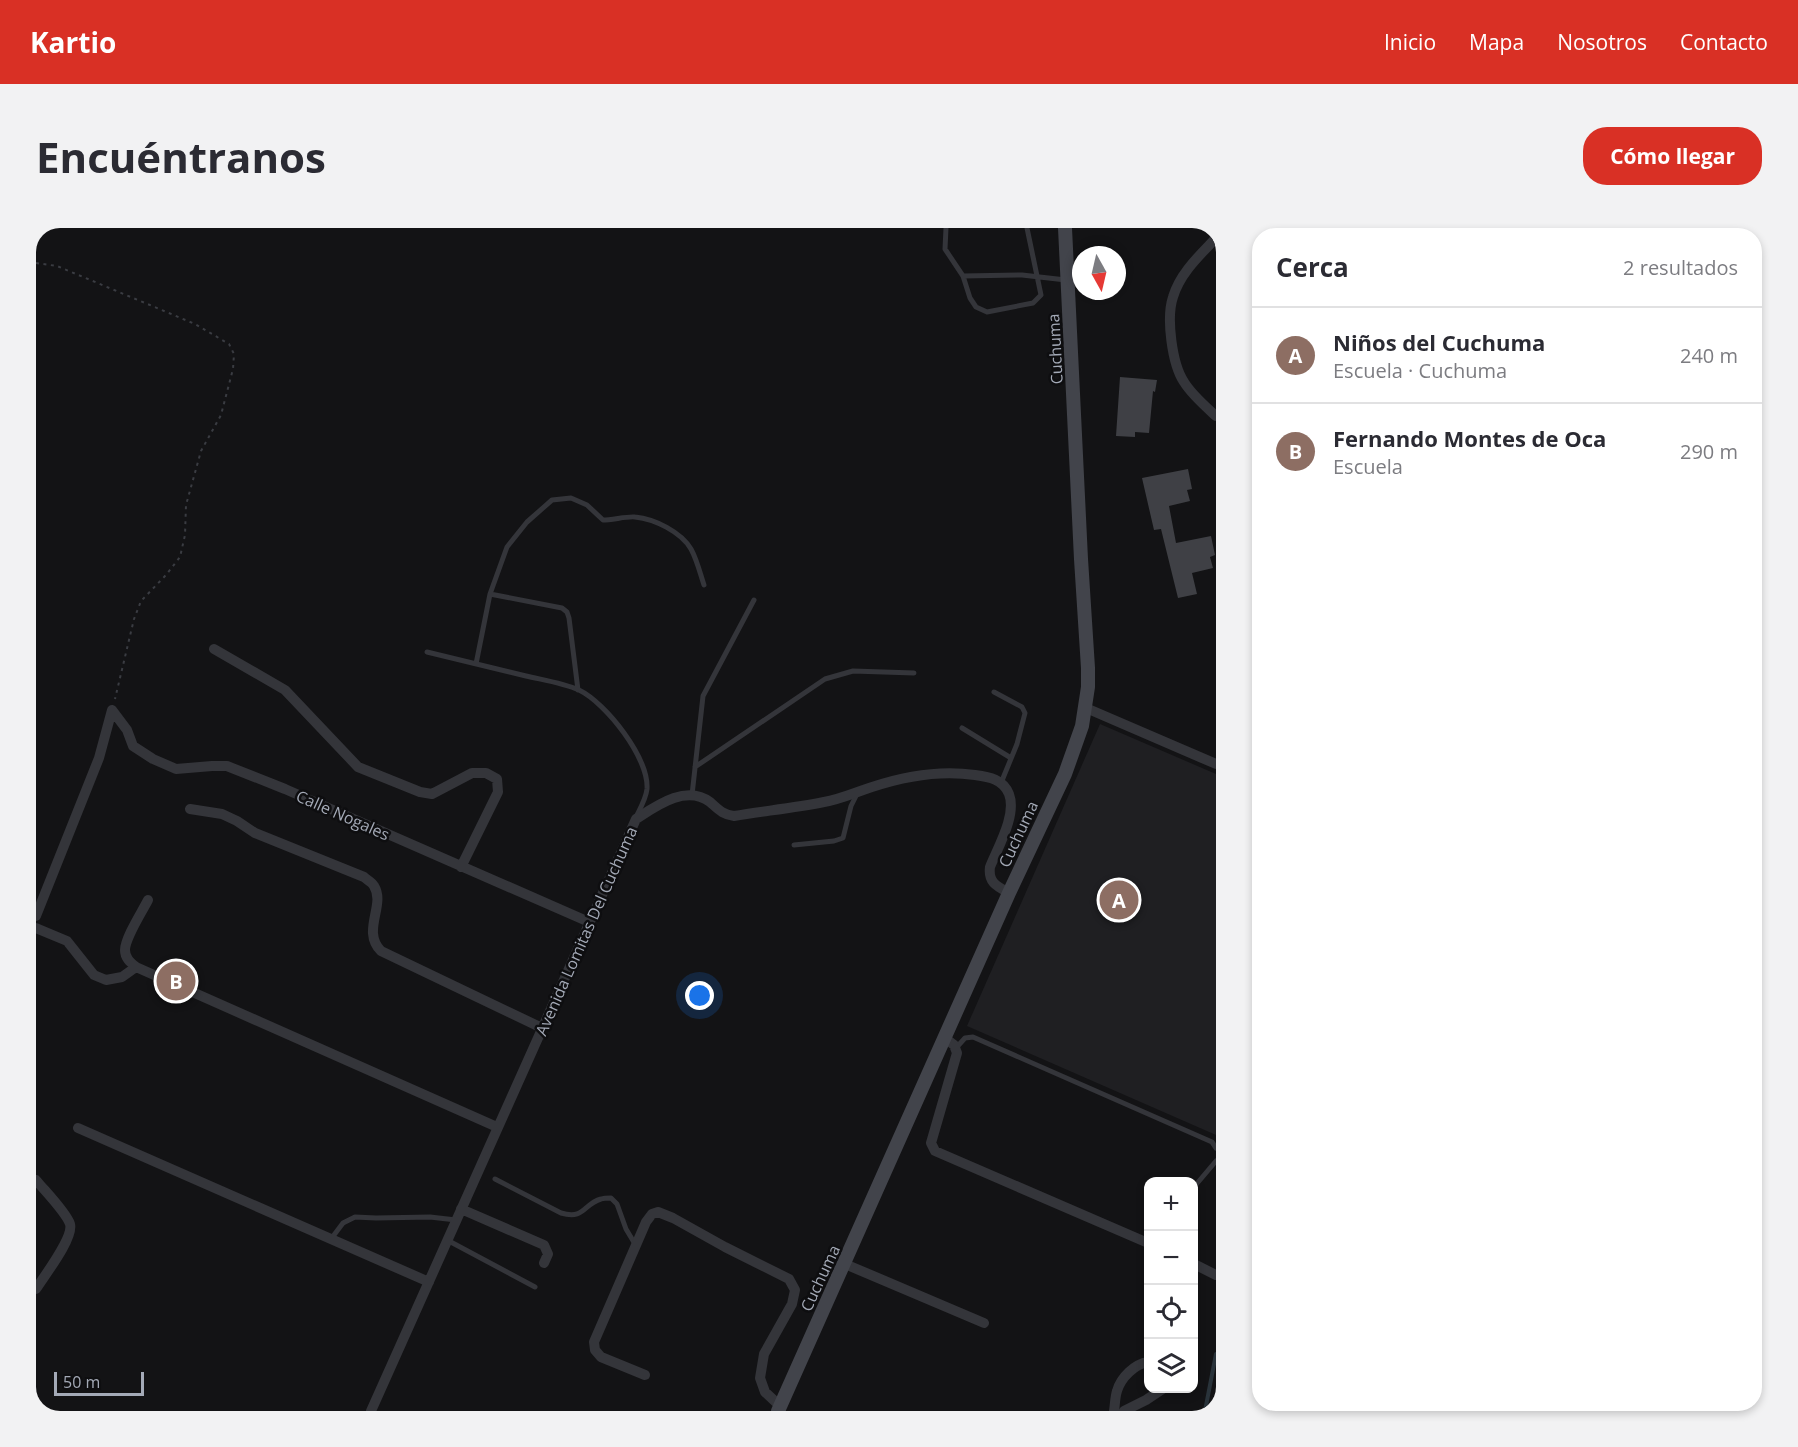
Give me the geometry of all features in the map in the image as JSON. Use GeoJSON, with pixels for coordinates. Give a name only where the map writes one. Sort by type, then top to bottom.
{"type":"FeatureCollection","features":[{"type":"Feature","properties":{"kind":"street","name":"Cuchuma"},"geometry":{"type":"LineString","coordinates":[[779,1409],[1009,892],[1065,774],[1082,726],[1086,708],[1088,668],[1065,228]]}},
{"type":"Feature","properties":{"kind":"street"},"geometry":{"type":"LineString","coordinates":[[1216,238],[1181,280],[1172,298],[1171,321],[1176,363],[1184,382],[1216,416]]}},
{"type":"Feature","properties":{"kind":"street"},"geometry":{"type":"LineString","coordinates":[[214,649],[285,690],[358,767],[420,792],[432,794],[472,773],[486,773],[497,779],[498,792],[461,867]]}},
{"type":"Feature","properties":{"kind":"street"},"geometry":{"type":"LineString","coordinates":[[1086,708],[1216,764]]}},
{"type":"Feature","properties":{"kind":"street"},"geometry":{"type":"LineString","coordinates":[[36,916],[99,758],[112,710]]}},
{"type":"Feature","properties":{"kind":"street","name":"Calle Nogales"},"geometry":{"type":"LineString","coordinates":[[112,710],[127,730],[133,746],[153,759],[176,769],[227,766],[285,789],[589,922]]}},
{"type":"Feature","properties":{"kind":"street"},"geometry":{"type":"LineString","coordinates":[[692,795],[704,798],[723,814],[734,816],[825,802],[892,781],[921,776],[949,773],[986,776],[1001,783],[1010,796],[1012,813],[989,872],[993,883],[1009,892]]}},
{"type":"Feature","properties":{"kind":"street","name":"Avenida Lomitas Del Cuchuma"},"geometry":{"type":"LineString","coordinates":[[371,1411],[636,819],[679,796],[692,795]]}},
{"type":"Feature","properties":{"kind":"street"},"geometry":{"type":"LineString","coordinates":[[190,809],[222,814],[255,833],[364,877],[373,884],[376,891],[372,933],[374,942],[381,951],[542,1028]]}},
{"type":"Feature","properties":{"kind":"street"},"geometry":{"type":"LineString","coordinates":[[148,900],[126,943],[126,956],[129,962],[136,967],[497,1127]]}},
{"type":"Feature","properties":{"kind":"street"},"geometry":{"type":"LineString","coordinates":[[36,928],[67,941],[94,975],[106,980],[122,977],[136,967]]}},
{"type":"Feature","properties":{"kind":"street"},"geometry":{"type":"LineString","coordinates":[[945,1038],[956,1048],[957,1053],[931,1143],[935,1151],[1144,1240]]}},
{"type":"Feature","properties":{"kind":"street"},"geometry":{"type":"LineString","coordinates":[[78,1128],[429,1282]]}},
{"type":"Feature","properties":{"kind":"street"},"geometry":{"type":"LineString","coordinates":[[36,1180],[71,1226],[69,1237],[36,1289]]}},
{"type":"Feature","properties":{"kind":"street"},"geometry":{"type":"LineString","coordinates":[[645,1375],[601,1356],[595,1350],[594,1342],[646,1222],[652,1214],[658,1212],[789,1279],[795,1290],[792,1304],[765,1354],[760,1378],[765,1392],[779,1409]]}},
{"type":"Feature","properties":{"kind":"street"},"geometry":{"type":"LineString","coordinates":[[459,1214],[544,1245],[548,1254],[544,1263]]}},
{"type":"Feature","properties":{"kind":"street"},"geometry":{"type":"LineString","coordinates":[[845,1264],[984,1323]]}},
{"type":"Feature","properties":{"kind":"street"},"geometry":{"type":"LineString","coordinates":[[1198,1266],[1216,1275]]}},
{"type":"Feature","properties":{"kind":"street"},"geometry":{"type":"LineString","coordinates":[[1114,1411],[1117,1390],[1123,1380],[1136,1365],[1144,1363]]}},
{"type":"Feature","properties":{"kind":"street"},"geometry":{"type":"LineString","coordinates":[[1124,1411],[1157,1393]]}},
{"type":"Feature","properties":{"kind":"lane"},"geometry":{"type":"LineString","coordinates":[[946,228],[945,249],[963,276],[970,298],[976,307],[987,312],[1034,303],[1041,295],[1027,228]]}},
{"type":"Feature","properties":{"kind":"lane"},"geometry":{"type":"LineString","coordinates":[[963,276],[1022,275],[1068,280]]}},
{"type":"Feature","properties":{"kind":"lane"},"geometry":{"type":"LineString","coordinates":[[476,664],[490,594],[507,548],[527,522],[552,500],[571,498],[587,505],[603,520],[634,516],[659,524],[683,538],[691,549],[704,585]]}},
{"type":"Feature","properties":{"kind":"lane"},"geometry":{"type":"LineString","coordinates":[[490,594],[562,608],[567,612],[578,690]]}},
{"type":"Feature","properties":{"kind":"lane"},"geometry":{"type":"LineString","coordinates":[[692,795],[703,696],[754,600]]}},
{"type":"Feature","properties":{"kind":"lane"},"geometry":{"type":"LineString","coordinates":[[427,652],[578,690],[590,697],[620,725],[644,772],[646,794],[636,819]]}},
{"type":"Feature","properties":{"kind":"lane"},"geometry":{"type":"LineString","coordinates":[[695,767],[825,679],[853,671],[914,673]]}},
{"type":"Feature","properties":{"kind":"lane"},"geometry":{"type":"LineString","coordinates":[[994,692],[1022,707],[1025,712],[1001,783]]}},
{"type":"Feature","properties":{"kind":"lane"},"geometry":{"type":"LineString","coordinates":[[962,728],[1011,758]]}},
{"type":"Feature","properties":{"kind":"lane"},"geometry":{"type":"LineString","coordinates":[[794,845],[843,838],[851,806],[858,792]]}},
{"type":"Feature","properties":{"kind":"lane"},"geometry":{"type":"LineString","coordinates":[[956,1048],[965,1038],[973,1036],[1212,1142],[1216,1148]]}},
{"type":"Feature","properties":{"kind":"lane"},"geometry":{"type":"LineString","coordinates":[[1198,1182],[1216,1161]]}},
{"type":"Feature","properties":{"kind":"lane"},"geometry":{"type":"LineString","coordinates":[[495,1179],[561,1213],[571,1215],[580,1213],[599,1199],[611,1198],[617,1204],[626,1229],[636,1246]]}},
{"type":"Feature","properties":{"kind":"lane"},"geometry":{"type":"LineString","coordinates":[[331,1239],[343,1223],[355,1217],[430,1217],[459,1214]]}},
{"type":"Feature","properties":{"kind":"lane"},"geometry":{"type":"LineString","coordinates":[[447,1240],[535,1287]]}},
{"type":"Feature","properties":{"kind":"path"},"geometry":{"type":"LineString","coordinates":[[36,263],[57,266],[195,324],[229,344],[234,354],[233,369],[221,415],[201,451],[186,505],[185,535],[180,557],[141,601],[134,619],[112,710]]}},
{"type":"Feature","properties":{"kind":"shaded area"},"geometry":{"type":"Polygon","coordinates":[[[1100,724],[1216,774],[1216,1135],[967,1026],[1100,724]]]}},
{"type":"Feature","properties":{"kind":"building"},"geometry":{"type":"Polygon","coordinates":[[[1120,377],[1157,380],[1155,392],[1153,391],[1149,433],[1135,432],[1135,437],[1116,436],[1120,377]]]}},
{"type":"Feature","properties":{"kind":"building"},"geometry":{"type":"Polygon","coordinates":[[[1188,469],[1192,489],[1187,490],[1190,501],[1169,506],[1176,543],[1211,536],[1215,555],[1210,557],[1213,568],[1192,573],[1197,594],[1178,598],[1161,529],[1154,530],[1142,478],[1188,469]]]}},
{"type":"Feature","properties":{"kind":"waterway"},"geometry":{"type":"LineString","coordinates":[[1205,1411],[1216,1354]]}},
{"type":"Feature","properties":{"kind":"place","name":"Niños del Cuchuma"},"geometry":{"type":"Point","coordinates":[1119,900]}},
{"type":"Feature","properties":{"kind":"place","name":"Fernando Montes de Oca"},"geometry":{"type":"Point","coordinates":[176,981]}}]}
